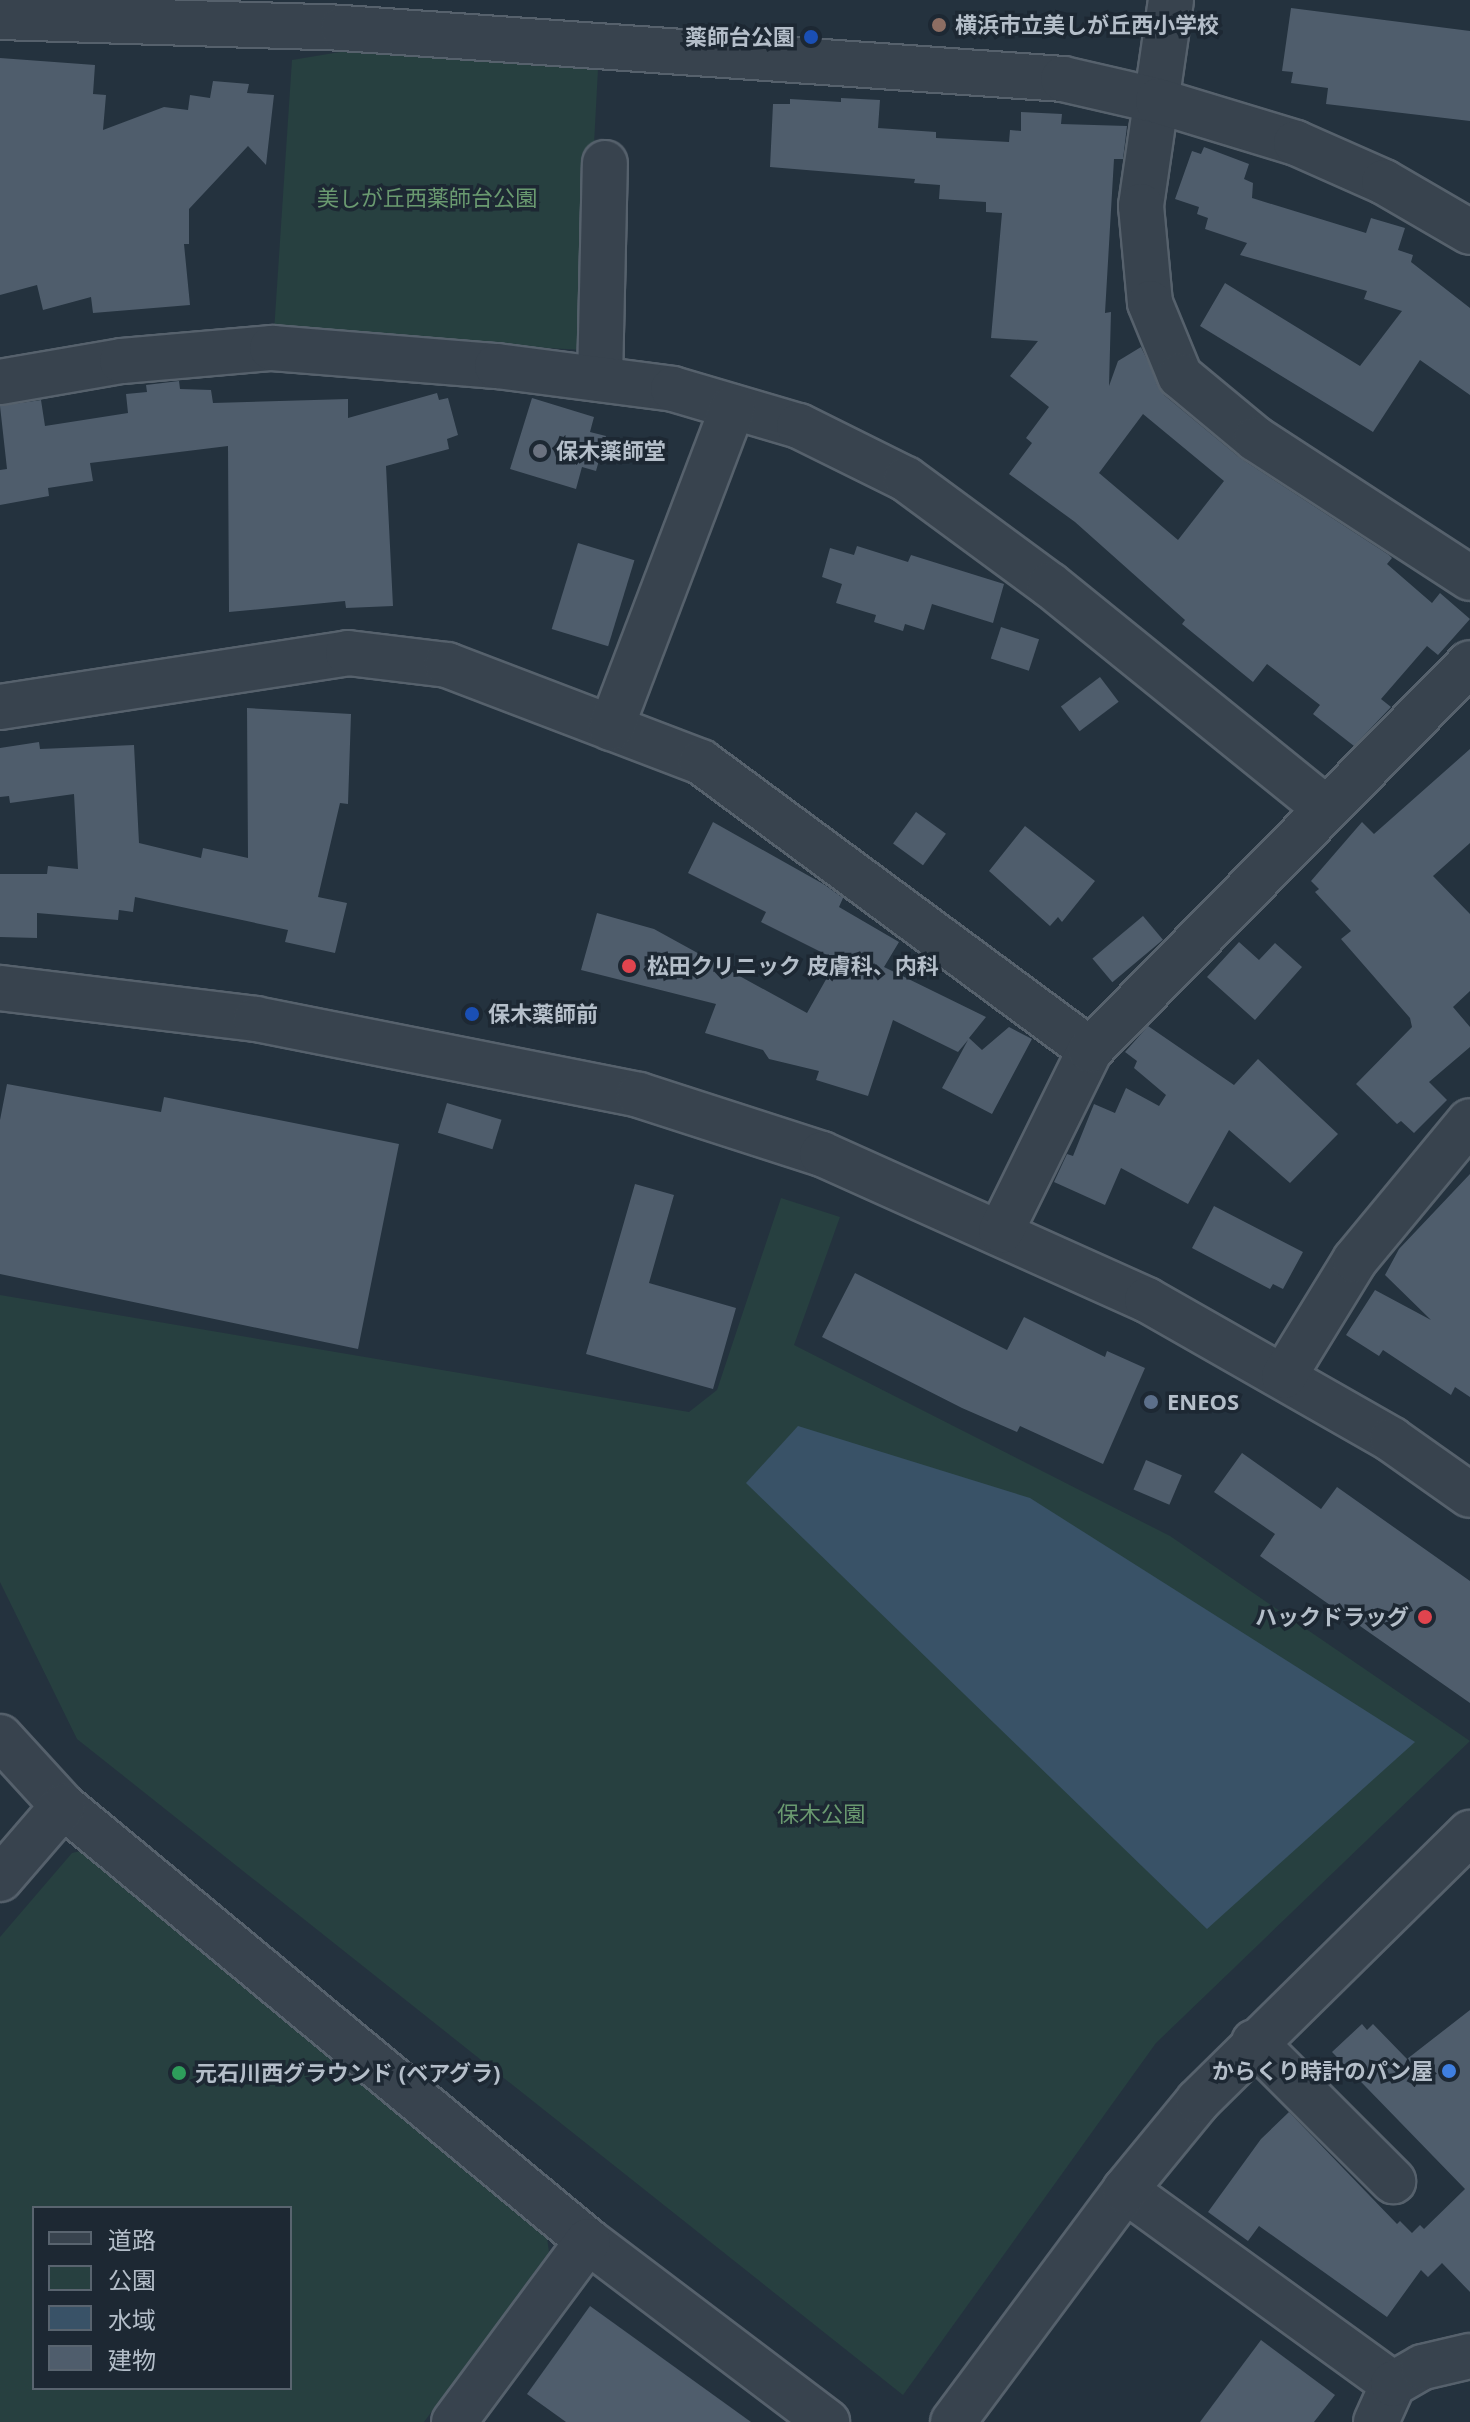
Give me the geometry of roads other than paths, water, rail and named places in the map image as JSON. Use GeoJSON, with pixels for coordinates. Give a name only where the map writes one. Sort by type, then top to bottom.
{"type":"FeatureCollection","features":[{"type":"Feature","properties":{"kind":"street"},"geometry":{"type":"LineString","coordinates":[[1171,0],[1141,206],[1150,303],[1180,376],[1256,439],[1470,578]]}},
{"type":"Feature","properties":{"kind":"street"},"geometry":{"type":"LineString","coordinates":[[0,17],[344,14],[611,65],[1063,79],[1158,101],[1296,143],[1384,182],[1470,232]]}},
{"type":"Feature","properties":{"kind":"street"},"geometry":{"type":"LineString","coordinates":[[600,379],[605,163]]}},
{"type":"Feature","properties":{"kind":"street"},"geometry":{"type":"LineString","coordinates":[[0,382],[122,361],[272,348],[600,379],[673,389],[799,426],[906,479],[1050,585],[1325,808]]}},
{"type":"Feature","properties":{"kind":"street"},"geometry":{"type":"LineString","coordinates":[[611,728],[733,407]]}},
{"type":"Feature","properties":{"kind":"street"},"geometry":{"type":"LineString","coordinates":[[0,707],[348,653],[447,665],[701,762],[1090,1050]]}},
{"type":"Feature","properties":{"kind":"street"},"geometry":{"type":"LineString","coordinates":[[1001,1231],[1090,1050],[1470,663]]}},
{"type":"Feature","properties":{"kind":"street"},"geometry":{"type":"LineString","coordinates":[[0,988],[256,1019],[639,1095],[822,1154],[1001,1231],[1147,1300],[1284,1376],[1470,1495]]}},
{"type":"Feature","properties":{"kind":"street"},"geometry":{"type":"LineString","coordinates":[[1284,1376],[1355,1260],[1470,1121]]}},
{"type":"Feature","properties":{"kind":"street"},"geometry":{"type":"LineString","coordinates":[[0,1737],[63,1806],[588,2241],[827,2422]]}},
{"type":"Feature","properties":{"kind":"street"},"geometry":{"type":"LineString","coordinates":[[0,1879],[63,1806]]}},
{"type":"Feature","properties":{"kind":"street"},"geometry":{"type":"LineString","coordinates":[[953,2422],[1125,2190],[1254,2042],[1470,1833]]}},
{"type":"Feature","properties":{"kind":"street"},"geometry":{"type":"LineString","coordinates":[[1254,2042],[1393,2181]]}},
{"type":"Feature","properties":{"kind":"street"},"geometry":{"type":"LineString","coordinates":[[1125,2190],[1385,2403],[1423,2367],[1470,2356]]}},
{"type":"Feature","properties":{"kind":"street"},"geometry":{"type":"LineString","coordinates":[[454,2422],[588,2241]]}},
{"type":"Feature","properties":{"kind":"water"},"geometry":{"type":"Polygon","coordinates":[[[798,1426],[1030,1498],[1415,1742],[1207,1929],[746,1483],[798,1426]]]}},
{"type":"Feature","properties":{"kind":"place","name":"横浜市立美しが丘西小学校"},"geometry":{"type":"Point","coordinates":[939,25]}},
{"type":"Feature","properties":{"kind":"place","name":"薬師台公園"},"geometry":{"type":"Point","coordinates":[811,37]}},
{"type":"Feature","properties":{"kind":"place","name":"保木薬師堂"},"geometry":{"type":"Point","coordinates":[540,451]}},
{"type":"Feature","properties":{"kind":"place","name":"松田クリニック 皮膚科、内科"},"geometry":{"type":"Point","coordinates":[629,966]}},
{"type":"Feature","properties":{"kind":"place","name":"保木薬師前"},"geometry":{"type":"Point","coordinates":[472,1014]}},
{"type":"Feature","properties":{"kind":"place","name":"ENEOS"},"geometry":{"type":"Point","coordinates":[1151,1402]}},
{"type":"Feature","properties":{"kind":"place","name":"ハックドラッグ"},"geometry":{"type":"Point","coordinates":[1425,1617]}},
{"type":"Feature","properties":{"kind":"place","name":"からくり時計のパン屋"},"geometry":{"type":"Point","coordinates":[1449,2071]}},
{"type":"Feature","properties":{"kind":"place","name":"元石川西グラウンド (ベアグラ)"},"geometry":{"type":"Point","coordinates":[179,2073]}},
{"type":"Feature","properties":{"kind":"park label","name":"美しが丘西薬師台公園"},"geometry":{"type":"Point","coordinates":[427,198]}},
{"type":"Feature","properties":{"kind":"park label","name":"保木公園"},"geometry":{"type":"Point","coordinates":[821,1814]}}]}
